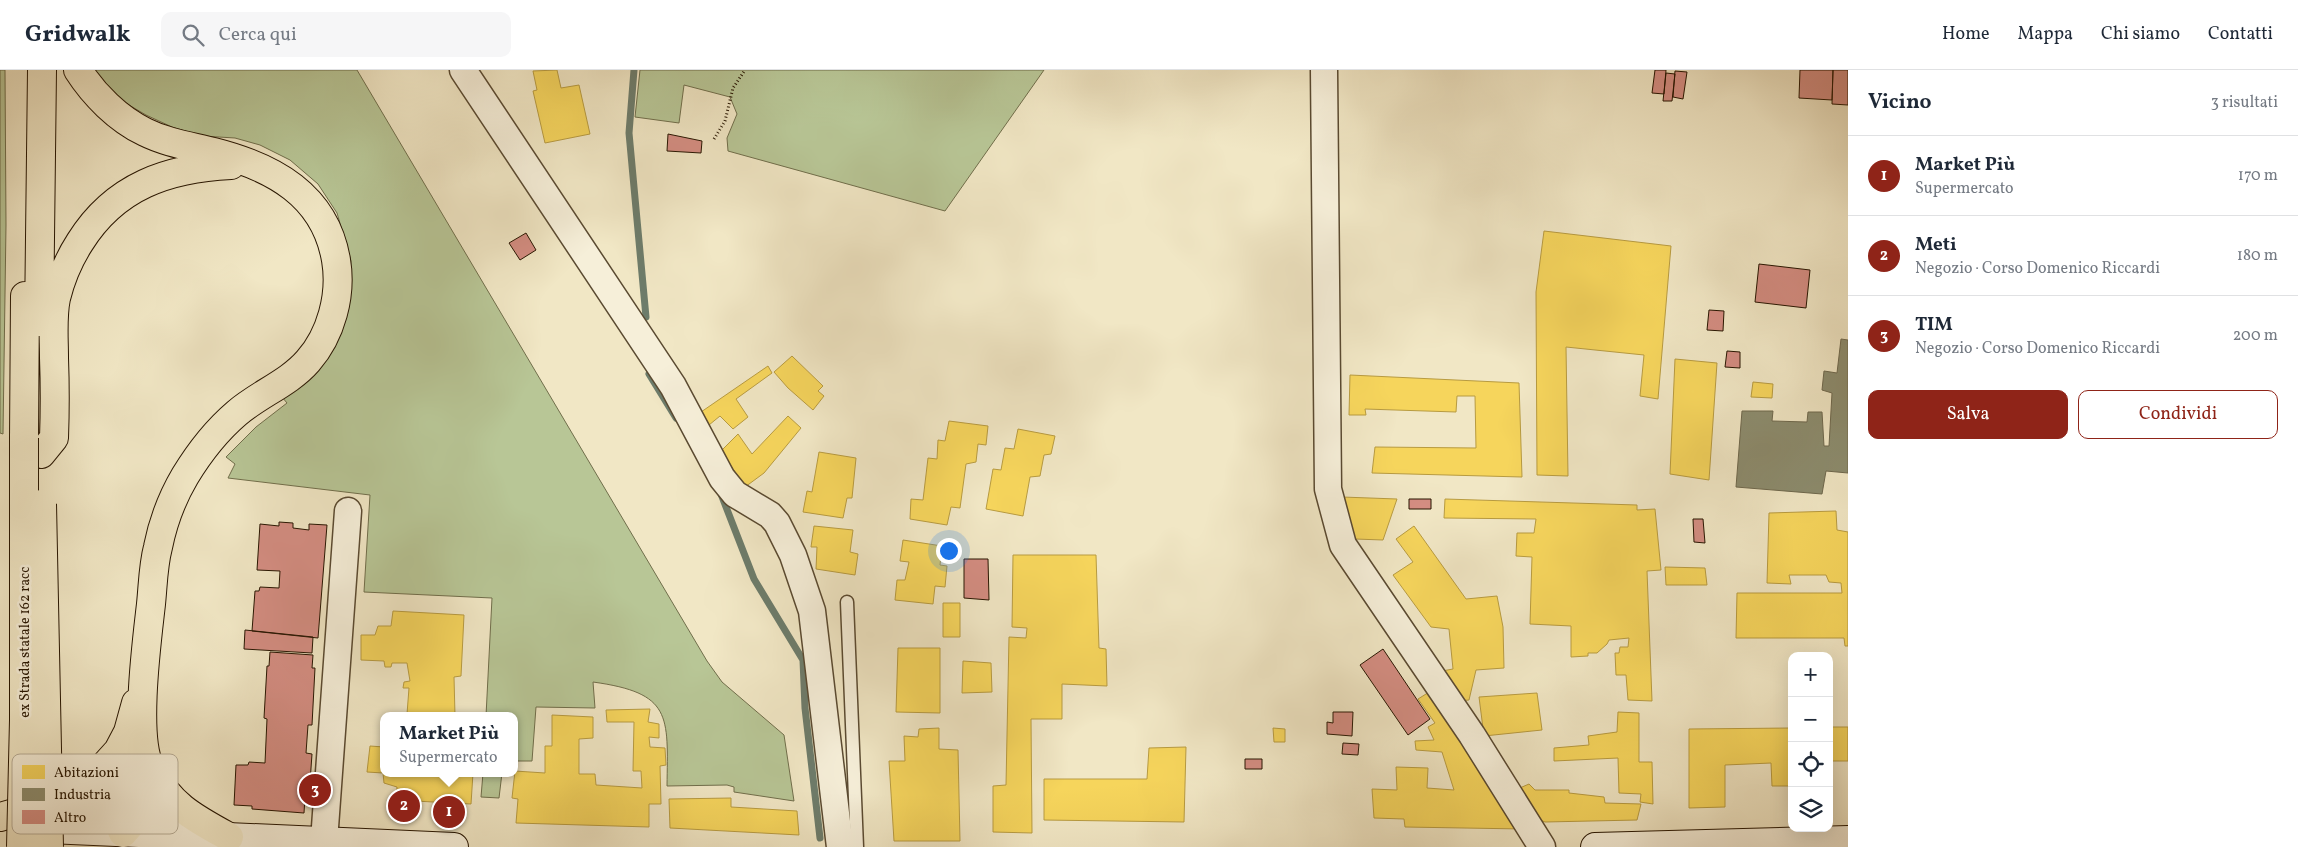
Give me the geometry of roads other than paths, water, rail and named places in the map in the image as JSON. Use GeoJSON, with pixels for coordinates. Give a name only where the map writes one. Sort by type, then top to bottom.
{"type":"FeatureCollection","features":[{"type":"Feature","properties":{"kind":"highway"},"geometry":{"type":"LineString","coordinates":[[26,70],[40,443]]}},
{"type":"Feature","properties":{"kind":"highway"},"geometry":{"type":"LineString","coordinates":[[40,443],[42,70]]}},
{"type":"Feature","properties":{"kind":"highway"},"geometry":{"type":"LineString","coordinates":[[78,70],[98,96],[118,116],[143,132],[174,144],[215,152],[277,175],[302,194],[319,217],[331,240],[337,262],[338,288],[334,312],[325,335],[308,361],[285,380],[236,414],[200,454],[181,483],[163,526],[157,551],[144,672],[144,734],[147,754]]}},
{"type":"Feature","properties":{"kind":"highway"},"geometry":{"type":"LineString","coordinates":[[40,443],[56,298],[64,273],[86,232],[97,218],[121,196],[147,181],[177,171],[250,164]]}},
{"type":"Feature","properties":{"kind":"highway","name":"ex Strada statale 162 racc"},"geometry":{"type":"LineString","coordinates":[[40,443],[45,754]]}},
{"type":"Feature","properties":{"kind":"highway","name":"ex Strada statale 162 racc"},"geometry":{"type":"LineString","coordinates":[[23,754],[40,443]]}},
{"type":"Feature","properties":{"kind":"highway"},"geometry":{"type":"LineString","coordinates":[[115,754],[128,732],[144,672]]}},
{"type":"Feature","properties":{"kind":"highway"},"geometry":{"type":"LineString","coordinates":[[178,805],[186,813],[229,837]]}},
{"type":"Feature","properties":{"kind":"highway","name":"ex Strada statale 162 racc"},"geometry":{"type":"LineString","coordinates":[[21,834],[21,847]]}},
{"type":"Feature","properties":{"kind":"highway"},"geometry":{"type":"LineString","coordinates":[[9,847],[46,838]]}},
{"type":"Feature","properties":{"kind":"main road"},"geometry":{"type":"LineString","coordinates":[[32,834],[46,838],[229,837],[374,845],[454,847]]}},
{"type":"Feature","properties":{"kind":"main road"},"geometry":{"type":"LineString","coordinates":[[1595,847],[1848,840]]}},
{"type":"Feature","properties":{"kind":"street"},"geometry":{"type":"LineString","coordinates":[[463,70],[673,386],[722,478],[735,494],[770,515],[777,523],[789,547],[806,588],[812,611],[840,847]]}},
{"type":"Feature","properties":{"kind":"street"},"geometry":{"type":"LineString","coordinates":[[1324,70],[1328,489],[1343,545],[1472,735],[1542,847]]}},
{"type":"Feature","properties":{"kind":"street"},"geometry":{"type":"LineString","coordinates":[[324,841],[348,511]]}},
{"type":"Feature","properties":{"kind":"lane"},"geometry":{"type":"LineString","coordinates":[[846,602],[856,847]]}},
{"type":"Feature","properties":{"kind":"waterway"},"geometry":{"type":"LineString","coordinates":[[634,70],[629,133],[646,317]]}},
{"type":"Feature","properties":{"kind":"waterway"},"geometry":{"type":"LineString","coordinates":[[649,374],[676,418]]}},
{"type":"Feature","properties":{"kind":"waterway"},"geometry":{"type":"LineString","coordinates":[[721,494],[754,579],[803,660],[805,708],[820,838]]}},
{"type":"Feature","properties":{"kind":"place","name":"TIM"},"geometry":{"type":"Point","coordinates":[315,790]}},
{"type":"Feature","properties":{"kind":"place","name":"Meti"},"geometry":{"type":"Point","coordinates":[404,806]}},
{"type":"Feature","properties":{"kind":"place","name":"Market Più"},"geometry":{"type":"Point","coordinates":[449,812]}}]}
